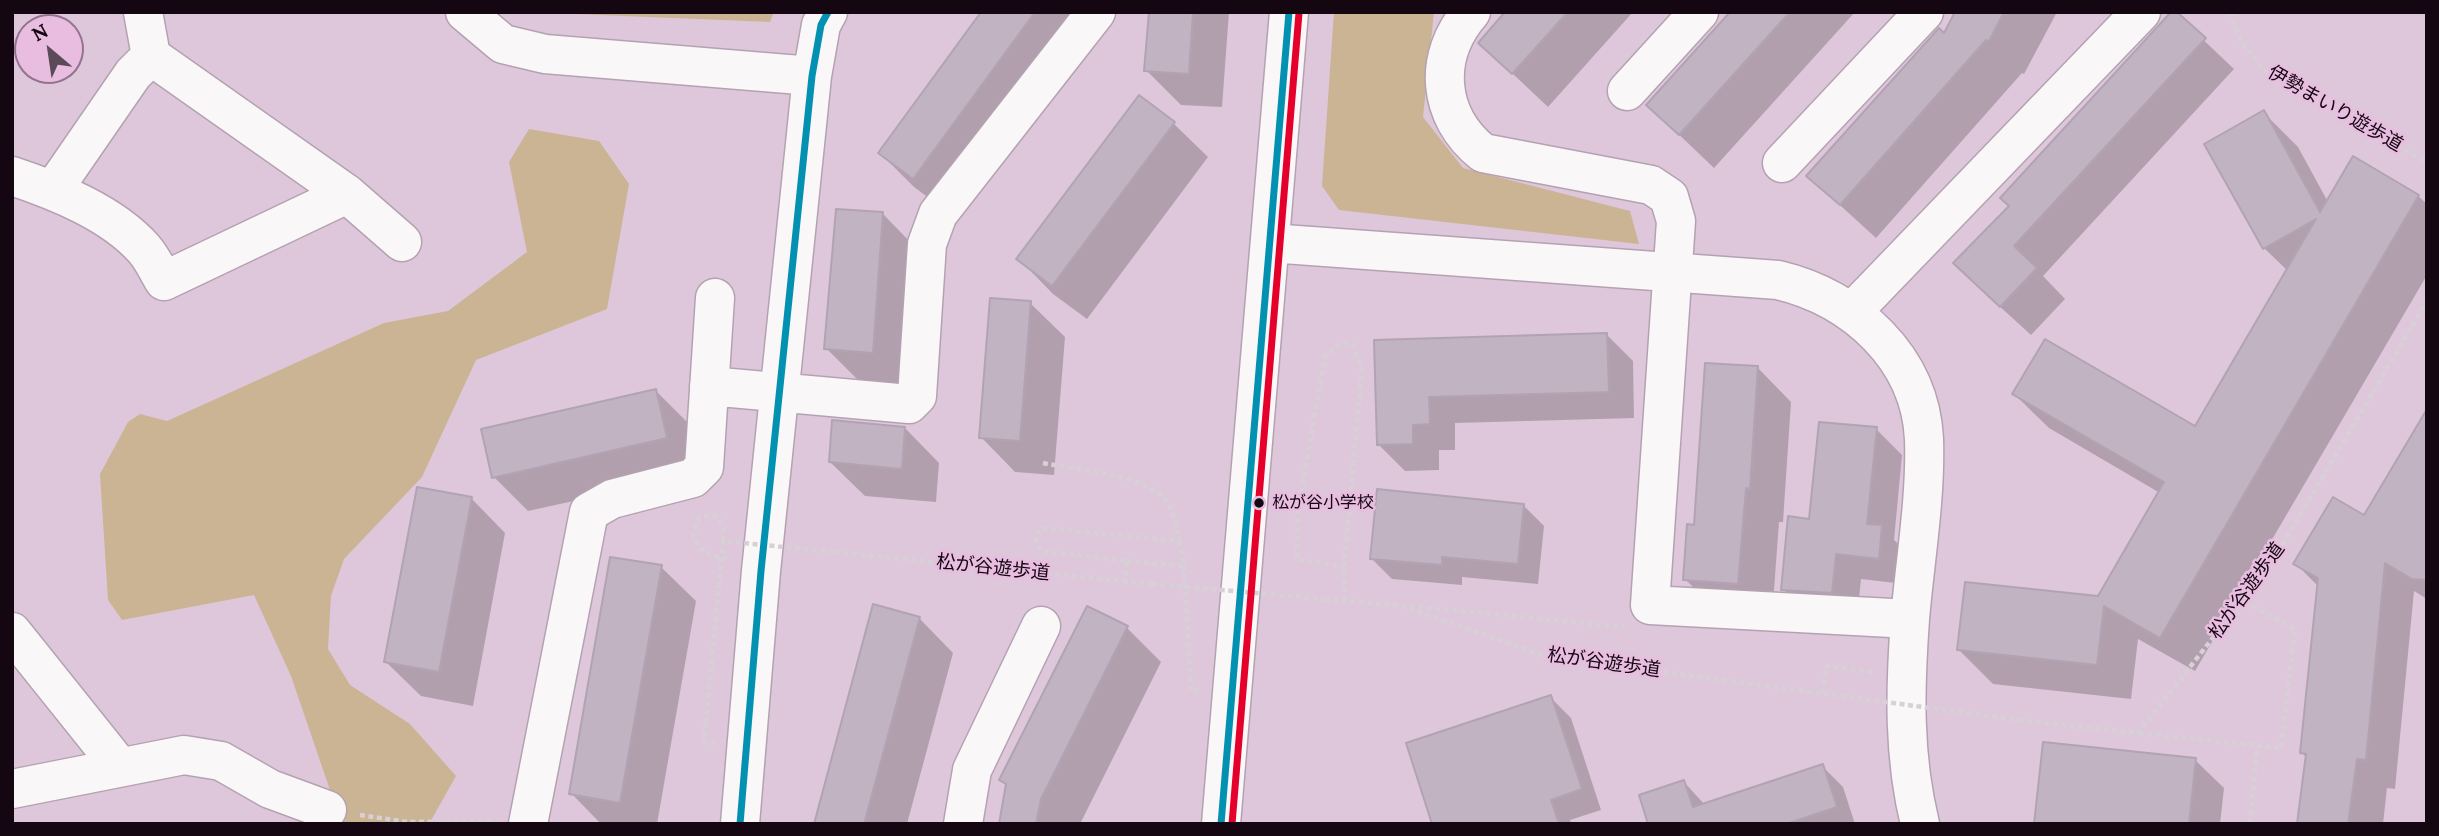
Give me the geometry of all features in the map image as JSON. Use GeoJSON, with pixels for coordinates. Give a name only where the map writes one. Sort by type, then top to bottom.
{"type":"FeatureCollection","features":[{"type":"Feature","properties":{"kind":"street"},"geometry":{"type":"LineString","coordinates":[[143,12],[151,56],[347,194],[402,242]]}},
{"type":"Feature","properties":{"kind":"street"},"geometry":{"type":"LineString","coordinates":[[465,12],[503,44],[545,54],[812,76]]}},
{"type":"Feature","properties":{"kind":"street"},"geometry":{"type":"LineString","coordinates":[[740,824],[779,392],[812,76],[821,25],[828,12]]}},
{"type":"Feature","properties":{"kind":"street"},"geometry":{"type":"LineString","coordinates":[[709,386],[909,404],[917,396],[927,244],[938,214],[1096,12]]}},
{"type":"Feature","properties":{"kind":"street"},"geometry":{"type":"LineString","coordinates":[[1222,824],[1289,12]]}},
{"type":"Feature","properties":{"kind":"street"},"geometry":{"type":"LineString","coordinates":[[1471,12],[1457,29],[1447,55],[1444,80],[1449,109],[1466,139],[1483,153],[1651,185],[1669,197],[1676,221],[1674,272],[1650,605],[1910,620]]}},
{"type":"Feature","properties":{"kind":"street"},"geometry":{"type":"LineString","coordinates":[[1628,91],[1699,12]]}},
{"type":"Feature","properties":{"kind":"street"},"geometry":{"type":"LineString","coordinates":[[1782,163],[1924,12]]}},
{"type":"Feature","properties":{"kind":"street"},"geometry":{"type":"LineString","coordinates":[[1852,312],[2141,12]]}},
{"type":"Feature","properties":{"kind":"street"},"geometry":{"type":"LineString","coordinates":[[53,190],[133,74],[151,56]]}},
{"type":"Feature","properties":{"kind":"street"},"geometry":{"type":"LineString","coordinates":[[12,176],[53,190],[114,225],[145,249],[164,281],[347,194]]}},
{"type":"Feature","properties":{"kind":"street"},"geometry":{"type":"LineString","coordinates":[[1270,243],[1777,280],[1804,286],[1852,312],[1874,331],[1896,356],[1911,382],[1920,412],[1924,462],[1910,620],[1905,732],[1909,779],[1920,824]]}},
{"type":"Feature","properties":{"kind":"street"},"geometry":{"type":"LineString","coordinates":[[534,823],[589,512],[612,499],[693,478],[704,467],[715,298]]}},
{"type":"Feature","properties":{"kind":"street"},"geometry":{"type":"LineString","coordinates":[[963,824],[972,770],[1041,626]]}},
{"type":"Feature","properties":{"kind":"street"},"geometry":{"type":"LineString","coordinates":[[12,632],[120,767]]}},
{"type":"Feature","properties":{"kind":"street"},"geometry":{"type":"LineString","coordinates":[[12,789],[184,755],[221,761],[270,789],[327,810]]}},
{"type":"Feature","properties":{"kind":"path","name":"伊勢まいり遊歩道"},"geometry":{"type":"LineString","coordinates":[[2231,12],[2240,40],[2264,71],[2427,162]]}},
{"type":"Feature","properties":{"kind":"path","name":"松が谷遊歩道"},"geometry":{"type":"LineString","coordinates":[[723,541],[1125,582],[1402,606],[1545,656],[2019,720],[2138,733],[2271,564],[2427,301]]}},
{"type":"Feature","properties":{"kind":"path"},"geometry":{"type":"LineString","coordinates":[[1344,567],[1297,559],[1298,510],[1325,356],[1340,344],[1352,344],[1362,368],[1344,567],[1345,600]]}},
{"type":"Feature","properties":{"kind":"path"},"geometry":{"type":"LineString","coordinates":[[1043,463],[1138,483],[1161,496],[1176,519],[1184,566],[1191,690],[1199,691]]}},
{"type":"Feature","properties":{"kind":"path"},"geometry":{"type":"LineString","coordinates":[[1290,509],[1298,510]]}},
{"type":"Feature","properties":{"kind":"path"},"geometry":{"type":"LineString","coordinates":[[717,558],[704,551],[695,540],[695,525],[699,518],[713,515],[719,519],[724,529],[704,741],[721,747]]}},
{"type":"Feature","properties":{"kind":"path"},"geometry":{"type":"LineString","coordinates":[[1179,541],[1043,528],[1035,537],[1037,545],[1043,551],[1184,566]]}},
{"type":"Feature","properties":{"kind":"path"},"geometry":{"type":"LineString","coordinates":[[1125,582],[1127,561]]}},
{"type":"Feature","properties":{"kind":"path"},"geometry":{"type":"LineString","coordinates":[[2138,733],[2281,748],[2295,629],[2242,600]]}},
{"type":"Feature","properties":{"kind":"path"},"geometry":{"type":"LineString","coordinates":[[1822,693],[1827,666],[1883,674]]}},
{"type":"Feature","properties":{"kind":"path"},"geometry":{"type":"LineString","coordinates":[[2250,824],[2257,745]]}},
{"type":"Feature","properties":{"kind":"path"},"geometry":{"type":"LineString","coordinates":[[327,810],[407,822],[534,823]]}},
{"type":"Feature","properties":{"kind":"shaded area"},"geometry":{"type":"Polygon","coordinates":[[[527,12],[774,12],[770,22],[527,12]]]}},
{"type":"Feature","properties":{"kind":"shaded area"},"geometry":{"type":"Polygon","coordinates":[[[1334,12],[1434,12],[1423,117],[1463,168],[1630,211],[1639,244],[1339,210],[1322,186],[1334,12]]]}},
{"type":"Feature","properties":{"kind":"shaded area"},"geometry":{"type":"Polygon","coordinates":[[[529,129],[599,141],[629,184],[607,309],[476,360],[422,477],[344,559],[331,596],[328,649],[350,685],[410,724],[456,776],[429,824],[312,824],[331,793],[291,676],[254,595],[122,620],[108,600],[100,474],[128,422],[140,414],[167,421],[384,323],[448,311],[527,252],[509,162],[529,129]]]}},
{"type":"Feature","properties":{"kind":"building"},"geometry":{"type":"Polygon","coordinates":[[[981,12],[1035,12],[913,179],[878,153],[981,12]]]}},
{"type":"Feature","properties":{"kind":"building"},"geometry":{"type":"Polygon","coordinates":[[[1149,12],[1193,12],[1189,74],[1144,71],[1149,12]]]}},
{"type":"Feature","properties":{"kind":"building"},"geometry":{"type":"Polygon","coordinates":[[[1505,12],[1568,12],[1512,74],[1478,43],[1505,12]]]}},
{"type":"Feature","properties":{"kind":"building"},"geometry":{"type":"Polygon","coordinates":[[[1730,12],[1790,12],[1679,135],[1646,105],[1730,12]]]}},
{"type":"Feature","properties":{"kind":"building"},"geometry":{"type":"Polygon","coordinates":[[[1955,12],[2004,12],[1989,41],[1986,40],[1840,205],[1806,176],[1939,28],[1944,33],[1955,12]]]}},
{"type":"Feature","properties":{"kind":"building"},"geometry":{"type":"Polygon","coordinates":[[[2171,12],[2177,12],[2206,38],[2014,246],[2037,268],[2000,307],[1953,263],[2009,206],[2000,198],[2171,12]]]}},
{"type":"Feature","properties":{"kind":"building"},"geometry":{"type":"Polygon","coordinates":[[[1139,95],[1175,122],[1052,286],[1016,259],[1139,95]]]}},
{"type":"Feature","properties":{"kind":"building"},"geometry":{"type":"Polygon","coordinates":[[[2264,110],[2320,212],[2353,156],[2419,195],[2160,638],[2104,606],[2097,665],[1957,650],[1965,582],[2098,596],[2164,482],[2012,394],[2045,339],[2195,426],[2316,219],[2263,249],[2204,144],[2264,110]]]}},
{"type":"Feature","properties":{"kind":"building"},"geometry":{"type":"Polygon","coordinates":[[[836,209],[883,212],[873,353],[824,349],[836,209]]]}},
{"type":"Feature","properties":{"kind":"building"},"geometry":{"type":"Polygon","coordinates":[[[990,298],[1031,301],[1020,441],[979,438],[990,298]]]}},
{"type":"Feature","properties":{"kind":"building"},"geometry":{"type":"Polygon","coordinates":[[[1607,333],[1609,392],[1429,397],[1430,424],[1413,425],[1413,444],[1377,445],[1374,340],[1607,333]]]}},
{"type":"Feature","properties":{"kind":"building"},"geometry":{"type":"Polygon","coordinates":[[[1705,363],[1758,366],[1750,489],[1746,488],[1738,584],[1683,580],[1687,524],[1694,525],[1705,363]]]}},
{"type":"Feature","properties":{"kind":"building"},"geometry":{"type":"Polygon","coordinates":[[[656,389],[667,438],[492,478],[481,429],[656,389]]]}},
{"type":"Feature","properties":{"kind":"building"},"geometry":{"type":"Polygon","coordinates":[[[2427,409],[2427,580],[2412,579],[2385,563],[2366,760],[2357,759],[2348,824],[2297,824],[2306,754],[2300,753],[2318,578],[2293,564],[2333,497],[2364,515],[2427,409]]]}},
{"type":"Feature","properties":{"kind":"building"},"geometry":{"type":"Polygon","coordinates":[[[832,420],[905,427],[902,469],[829,462],[832,420]]]}},
{"type":"Feature","properties":{"kind":"building"},"geometry":{"type":"Polygon","coordinates":[[[1819,422],[1877,427],[1867,524],[1882,525],[1879,559],[1836,554],[1832,593],[1781,590],[1788,516],[1809,519],[1819,422]]]}},
{"type":"Feature","properties":{"kind":"building"},"geometry":{"type":"Polygon","coordinates":[[[417,487],[472,497],[439,672],[384,662],[417,487]]]}},
{"type":"Feature","properties":{"kind":"building"},"geometry":{"type":"Polygon","coordinates":[[[1377,489],[1524,504],[1518,564],[1442,557],[1442,565],[1370,559],[1377,489]]]}},
{"type":"Feature","properties":{"kind":"building"},"geometry":{"type":"Polygon","coordinates":[[[610,557],[662,565],[620,803],[569,794],[610,557]]]}},
{"type":"Feature","properties":{"kind":"building"},"geometry":{"type":"Polygon","coordinates":[[[873,604],[920,617],[864,824],[814,824],[873,604]]]}},
{"type":"Feature","properties":{"kind":"building"},"geometry":{"type":"Polygon","coordinates":[[[1087,606],[1128,626],[1041,799],[1036,824],[999,824],[1006,784],[999,780],[1087,606]]]}},
{"type":"Feature","properties":{"kind":"building"},"geometry":{"type":"Polygon","coordinates":[[[1551,695],[1582,789],[1551,800],[1559,824],[1432,824],[1406,743],[1551,695]]]}},
{"type":"Feature","properties":{"kind":"building"},"geometry":{"type":"Polygon","coordinates":[[[2043,742],[2196,758],[2189,824],[2034,824],[2043,742]]]}},
{"type":"Feature","properties":{"kind":"building"},"geometry":{"type":"Polygon","coordinates":[[[1823,764],[1837,807],[1786,824],[1648,824],[1639,795],[1684,780],[1693,807],[1823,764]]]}},
{"type":"Feature","properties":{"kind":"transit line"},"geometry":{"type":"LineString","coordinates":[[740,824],[761,571],[812,76],[821,25],[828,12]]}},
{"type":"Feature","properties":{"kind":"transit line"},"geometry":{"type":"LineString","coordinates":[[1221,824],[1289,12]]}},
{"type":"Feature","properties":{"kind":"transit line"},"geometry":{"type":"LineString","coordinates":[[1232,824],[1299,13]]}},
{"type":"Feature","properties":{"kind":"place","name":"松が谷小学校"},"geometry":{"type":"Point","coordinates":[1259,503]}}]}
